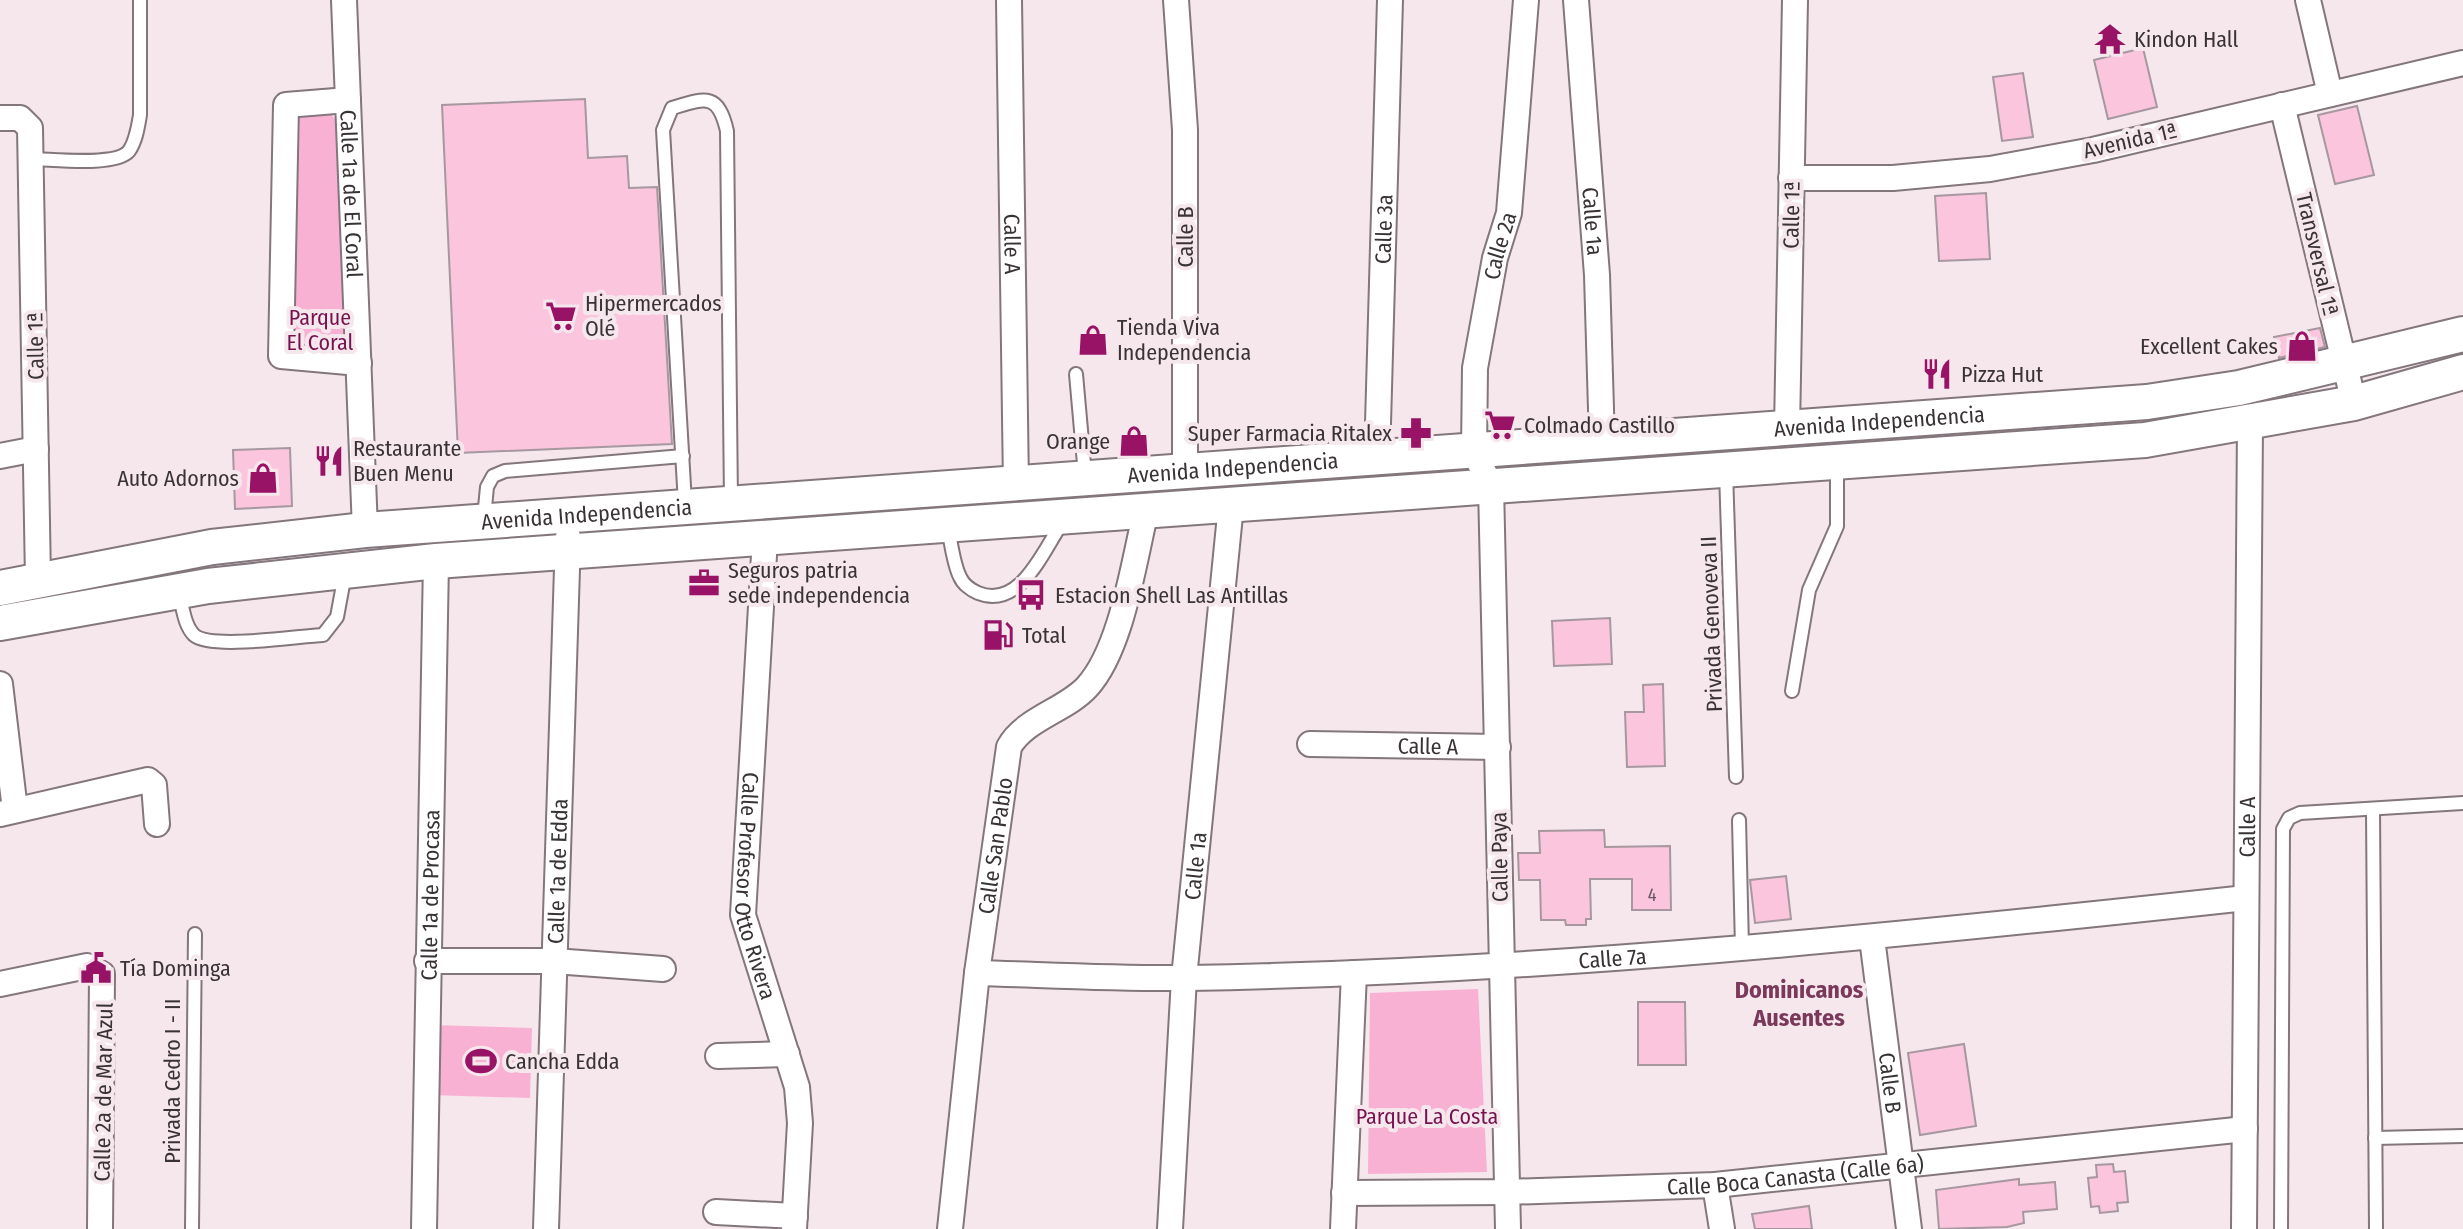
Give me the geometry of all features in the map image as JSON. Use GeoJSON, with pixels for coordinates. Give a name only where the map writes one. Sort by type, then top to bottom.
{"type":"FeatureCollection","features":[{"type":"Feature","properties":{"kind":"main road","name":"Avenida Independencia"},"geometry":{"type":"LineString","coordinates":[[0,588],[212,547],[365,530],[1185,474],[2147,402],[2239,388],[2345,365],[2463,334]]}},
{"type":"Feature","properties":{"kind":"main road","name":"Avenida Independencia"},"geometry":{"type":"LineString","coordinates":[[0,623],[179,591],[346,569],[436,561],[2145,440],[2250,424],[2354,403],[2463,372]]}},
{"type":"Feature","properties":{"kind":"main road"},"geometry":{"type":"LineString","coordinates":[[1067,515],[1075,481]]}},
{"type":"Feature","properties":{"kind":"main road"},"geometry":{"type":"LineString","coordinates":[[871,496],[873,529]]}},
{"type":"Feature","properties":{"kind":"main road"},"geometry":{"type":"LineString","coordinates":[[97,567],[105,604]]}},
{"type":"Feature","properties":{"kind":"street","name":"Calle 1a de El Coral"},"geometry":{"type":"LineString","coordinates":[[344,0],[365,530]]}},
{"type":"Feature","properties":{"kind":"street","name":"Calle A"},"geometry":{"type":"LineString","coordinates":[[1009,0],[1016,486]]}},
{"type":"Feature","properties":{"kind":"street","name":"Calle B"},"geometry":{"type":"LineString","coordinates":[[1176,0],[1185,130],[1185,474]]}},
{"type":"Feature","properties":{"kind":"street","name":"Calle 3a"},"geometry":{"type":"LineString","coordinates":[[1377,459],[1390,0]]}},
{"type":"Feature","properties":{"kind":"street","name":"Calle 2a"},"geometry":{"type":"LineString","coordinates":[[1491,486],[1474,452],[1475,368],[1495,258],[1509,213],[1526,0]]}},
{"type":"Feature","properties":{"kind":"street","name":"Calle 1a"},"geometry":{"type":"LineString","coordinates":[[1576,0],[1597,275],[1602,443]]}},
{"type":"Feature","properties":{"kind":"street","name":"Calle 1ª"},"geometry":{"type":"LineString","coordinates":[[1787,429],[1795,0]]}},
{"type":"Feature","properties":{"kind":"street"},"geometry":{"type":"LineString","coordinates":[[2308,0],[2330,94]]}},
{"type":"Feature","properties":{"kind":"street","name":"Avenida 1ª"},"geometry":{"type":"LineString","coordinates":[[1791,178],[1893,178],[1990,169],[2093,150],[2463,63]]}},
{"type":"Feature","properties":{"kind":"street"},"geometry":{"type":"LineString","coordinates":[[348,100],[286,105],[281,356],[359,363]]}},
{"type":"Feature","properties":{"kind":"street","name":"Transversal 1ª"},"geometry":{"type":"LineString","coordinates":[[2282,105],[2354,403]]}},
{"type":"Feature","properties":{"kind":"street","name":"Calle 1ª"},"geometry":{"type":"LineString","coordinates":[[10,118],[30,128],[38,579]]}},
{"type":"Feature","properties":{"kind":"street","name":"Calle A"},"geometry":{"type":"LineString","coordinates":[[2244,1229],[2250,424]]}},
{"type":"Feature","properties":{"kind":"street"},"geometry":{"type":"LineString","coordinates":[[0,456],[36,449]]}},
{"type":"Feature","properties":{"kind":"street","name":"Calle Paya"},"geometry":{"type":"LineString","coordinates":[[1491,486],[1508,1229]]}},
{"type":"Feature","properties":{"kind":"street","name":"Calle 1a"},"geometry":{"type":"LineString","coordinates":[[1170,1229],[1184,978],[1231,505]]}},
{"type":"Feature","properties":{"kind":"street","name":"Calle San Pablo"},"geometry":{"type":"LineString","coordinates":[[950,1229],[977,973],[1009,747],[1018,735],[1086,689],[1097,676],[1117,624],[1146,511]]}},
{"type":"Feature","properties":{"kind":"street","name":"Calle 1a de Edda"},"geometry":{"type":"LineString","coordinates":[[546,1229],[569,515]]}},
{"type":"Feature","properties":{"kind":"street","name":"Calle Profesor Otto Rivera"},"geometry":{"type":"LineString","coordinates":[[765,538],[743,920],[787,1054],[800,1105],[795,1223]]}},
{"type":"Feature","properties":{"kind":"street","name":"Calle 1a de Procasa"},"geometry":{"type":"LineString","coordinates":[[424,1229],[436,561]]}},
{"type":"Feature","properties":{"kind":"street"},"geometry":{"type":"LineString","coordinates":[[0,684],[8,812],[148,780],[154,785],[157,824]]}},
{"type":"Feature","properties":{"kind":"street","name":"Calle A"},"geometry":{"type":"LineString","coordinates":[[1310,744],[1498,747]]}},
{"type":"Feature","properties":{"kind":"street","name":"Calle 7a"},"geometry":{"type":"LineString","coordinates":[[977,973],[1184,978],[1500,967],[1872,938],[2246,898]]}},
{"type":"Feature","properties":{"kind":"street","name":"Calle B"},"geometry":{"type":"LineString","coordinates":[[1872,938],[1909,1229]]}},
{"type":"Feature","properties":{"kind":"street"},"geometry":{"type":"LineString","coordinates":[[427,961],[554,961],[663,969]]}},
{"type":"Feature","properties":{"kind":"street","name":"Calle 2a de Mar Azul"},"geometry":{"type":"LineString","coordinates":[[0,984],[87,966],[95,967],[104,981],[100,1229]]}},
{"type":"Feature","properties":{"kind":"street"},"geometry":{"type":"LineString","coordinates":[[1343,1229],[1354,973]]}},
{"type":"Feature","properties":{"kind":"street"},"geometry":{"type":"LineString","coordinates":[[718,1056],[787,1054]]}},
{"type":"Feature","properties":{"kind":"street","name":"Calle Boca Canasta (Calle 6a)"},"geometry":{"type":"LineString","coordinates":[[1344,1193],[1507,1192],[1715,1185],[2245,1129]]}},
{"type":"Feature","properties":{"kind":"street"},"geometry":{"type":"LineString","coordinates":[[1715,1185],[1722,1229]]}},
{"type":"Feature","properties":{"kind":"street"},"geometry":{"type":"LineString","coordinates":[[716,1212],[795,1223]]}},
{"type":"Feature","properties":{"kind":"lane"},"geometry":{"type":"LineString","coordinates":[[31,159],[116,160],[128,152],[137,133],[140,115],[140,0]]}},
{"type":"Feature","properties":{"kind":"lane"},"geometry":{"type":"LineString","coordinates":[[686,508],[663,130],[672,108],[694,101],[714,101],[721,107],[727,131],[731,505]]}},
{"type":"Feature","properties":{"kind":"lane"},"geometry":{"type":"LineString","coordinates":[[1075,481],[1076,374]]}},
{"type":"Feature","properties":{"kind":"lane"},"geometry":{"type":"LineString","coordinates":[[484,521],[487,487],[493,476],[505,471],[683,456]]}},
{"type":"Feature","properties":{"kind":"lane"},"geometry":{"type":"LineString","coordinates":[[1792,691],[1809,590],[1837,526],[1837,462]]}},
{"type":"Feature","properties":{"kind":"lane","name":"Privada Genoveva II"},"geometry":{"type":"LineString","coordinates":[[1726,470],[1736,777]]}},
{"type":"Feature","properties":{"kind":"lane"},"geometry":{"type":"LineString","coordinates":[[947,524],[960,577],[970,590],[987,597],[1007,595],[1024,582],[1067,515]]}},
{"type":"Feature","properties":{"kind":"lane"},"geometry":{"type":"LineString","coordinates":[[179,591],[186,621],[194,634],[211,642],[323,635],[337,617],[346,569]]}},
{"type":"Feature","properties":{"kind":"lane"},"geometry":{"type":"LineString","coordinates":[[2281,1229],[2283,829],[2289,818],[2300,813],[2463,803]]}},
{"type":"Feature","properties":{"kind":"lane"},"geometry":{"type":"LineString","coordinates":[[2373,809],[2376,1229]]}},
{"type":"Feature","properties":{"kind":"lane"},"geometry":{"type":"LineString","coordinates":[[1739,820],[1742,948]]}},
{"type":"Feature","properties":{"kind":"lane","name":"Privada Cedro I - II"},"geometry":{"type":"LineString","coordinates":[[192,1229],[195,934]]}},
{"type":"Feature","properties":{"kind":"lane"},"geometry":{"type":"LineString","coordinates":[[2375,1138],[2463,1136]]}},
{"type":"Feature","properties":{"kind":"green space","name":"Parque El Coral"},"geometry":{"type":"Polygon","coordinates":[[[327,110],[337,121],[348,350],[298,350],[294,342],[298,121],[301,114],[327,110]]]}},
{"type":"Feature","properties":{"kind":"green space","name":"Parque La Costa"},"geometry":{"type":"Polygon","coordinates":[[[1478,989],[1487,1172],[1368,1174],[1370,993],[1478,989]]]}},
{"type":"Feature","properties":{"kind":"green space","name":"Cancha Edda"},"geometry":{"type":"Polygon","coordinates":[[[432,1025],[532,1028],[530,1098],[430,1095],[432,1025]]]}},
{"type":"Feature","properties":{"kind":"building"},"geometry":{"type":"Polygon","coordinates":[[[2143,48],[2157,107],[2108,119],[2094,60],[2143,48]]]}},
{"type":"Feature","properties":{"kind":"building"},"geometry":{"type":"Polygon","coordinates":[[[2023,73],[2033,137],[2002,141],[1993,77],[2023,73]]]}},
{"type":"Feature","properties":{"kind":"building","name":"Hipermercados Olé"},"geometry":{"type":"Polygon","coordinates":[[[585,99],[588,158],[627,156],[629,188],[657,187],[672,444],[458,453],[442,105],[585,99]]]}},
{"type":"Feature","properties":{"kind":"building"},"geometry":{"type":"Polygon","coordinates":[[[2357,106],[2374,175],[2335,184],[2318,115],[2357,106]]]}},
{"type":"Feature","properties":{"kind":"building"},"geometry":{"type":"Polygon","coordinates":[[[1986,193],[1990,259],[1939,261],[1935,196],[1986,193]]]}},
{"type":"Feature","properties":{"kind":"building","name":"Excellent Cakes"},"geometry":{"type":"Polygon","coordinates":[[[2320,328],[2325,347],[2279,358],[2274,337],[2320,328]]]}},
{"type":"Feature","properties":{"kind":"building","name":"Auto Adornos"},"geometry":{"type":"Polygon","coordinates":[[[290,448],[292,506],[235,509],[233,450],[290,448]]]}},
{"type":"Feature","properties":{"kind":"building"},"geometry":{"type":"Polygon","coordinates":[[[1610,618],[1612,664],[1554,666],[1552,621],[1610,618]]]}},
{"type":"Feature","properties":{"kind":"building"},"geometry":{"type":"Polygon","coordinates":[[[1663,684],[1665,766],[1627,767],[1625,712],[1644,712],[1643,685],[1663,684]]]}},
{"type":"Feature","properties":{"kind":"building"},"geometry":{"type":"Polygon","coordinates":[[[1604,830],[1605,847],[1670,846],[1671,910],[1632,910],[1632,879],[1590,879],[1591,919],[1586,919],[1586,925],[1566,925],[1565,920],[1541,920],[1540,880],[1519,880],[1518,853],[1540,853],[1539,831],[1604,830]]]}},
{"type":"Feature","properties":{"kind":"building"},"geometry":{"type":"Polygon","coordinates":[[[1786,876],[1791,919],[1755,923],[1750,880],[1786,876]]]}},
{"type":"Feature","properties":{"kind":"building"},"geometry":{"type":"Polygon","coordinates":[[[1638,1002],[1685,1002],[1686,1065],[1638,1065],[1638,1002]]]}},
{"type":"Feature","properties":{"kind":"building"},"geometry":{"type":"Polygon","coordinates":[[[1964,1044],[1976,1126],[1920,1135],[1908,1053],[1964,1044]]]}},
{"type":"Feature","properties":{"kind":"building"},"geometry":{"type":"Polygon","coordinates":[[[2113,1164],[2114,1172],[2125,1171],[2128,1202],[2117,1203],[2118,1211],[2100,1213],[2099,1206],[2091,1207],[2088,1178],[2097,1177],[2096,1165],[2113,1164]]]}},
{"type":"Feature","properties":{"kind":"building"},"geometry":{"type":"Polygon","coordinates":[[[2019,1179],[2019,1185],[2055,1182],[2057,1209],[2023,1212],[2024,1223],[2007,1227],[1939,1229],[1936,1190],[2019,1179]]]}},
{"type":"Feature","properties":{"kind":"building"},"geometry":{"type":"Polygon","coordinates":[[[1809,1206],[1812,1229],[1755,1229],[1752,1214],[1809,1206]]]}},
{"type":"Feature","properties":{"kind":"place","name":"Kindon Hall"},"geometry":{"type":"Point","coordinates":[2110,39]}},
{"type":"Feature","properties":{"kind":"place","name":"Hipermercados Olé"},"geometry":{"type":"Point","coordinates":[561,316]}},
{"type":"Feature","properties":{"kind":"place","name":"Tienda Viva Independencia"},"geometry":{"type":"Point","coordinates":[1093,340]}},
{"type":"Feature","properties":{"kind":"place","name":"Excellent Cakes"},"geometry":{"type":"Point","coordinates":[2302,346]}},
{"type":"Feature","properties":{"kind":"place","name":"Pizza Hut"},"geometry":{"type":"Point","coordinates":[1937,374]}},
{"type":"Feature","properties":{"kind":"place","name":"Colmado Castillo"},"geometry":{"type":"Point","coordinates":[1500,425]}},
{"type":"Feature","properties":{"kind":"place","name":"Super Farmacia Ritalex"},"geometry":{"type":"Point","coordinates":[1416,433]}},
{"type":"Feature","properties":{"kind":"place","name":"Orange"},"geometry":{"type":"Point","coordinates":[1134,441]}},
{"type":"Feature","properties":{"kind":"place","name":"Restaurante Buen Menu"},"geometry":{"type":"Point","coordinates":[329,461]}},
{"type":"Feature","properties":{"kind":"place","name":"Auto Adornos"},"geometry":{"type":"Point","coordinates":[263,478]}},
{"type":"Feature","properties":{"kind":"place","name":"Seguros patria sede independencia"},"geometry":{"type":"Point","coordinates":[704,583]}},
{"type":"Feature","properties":{"kind":"place","name":"Estacion Shell Las Antillas"},"geometry":{"type":"Point","coordinates":[1031,595]}},
{"type":"Feature","properties":{"kind":"place","name":"Total"},"geometry":{"type":"Point","coordinates":[998,635]}},
{"type":"Feature","properties":{"kind":"place","name":"Tía Dominga"},"geometry":{"type":"Point","coordinates":[96,968]}},
{"type":"Feature","properties":{"kind":"place","name":"Cancha Edda"},"geometry":{"type":"Point","coordinates":[481,1061]}},
{"type":"Feature","properties":{"kind":"district","name":"Dominicanos Ausentes"},"geometry":{"type":"Point","coordinates":[1799,1004]}}]}
